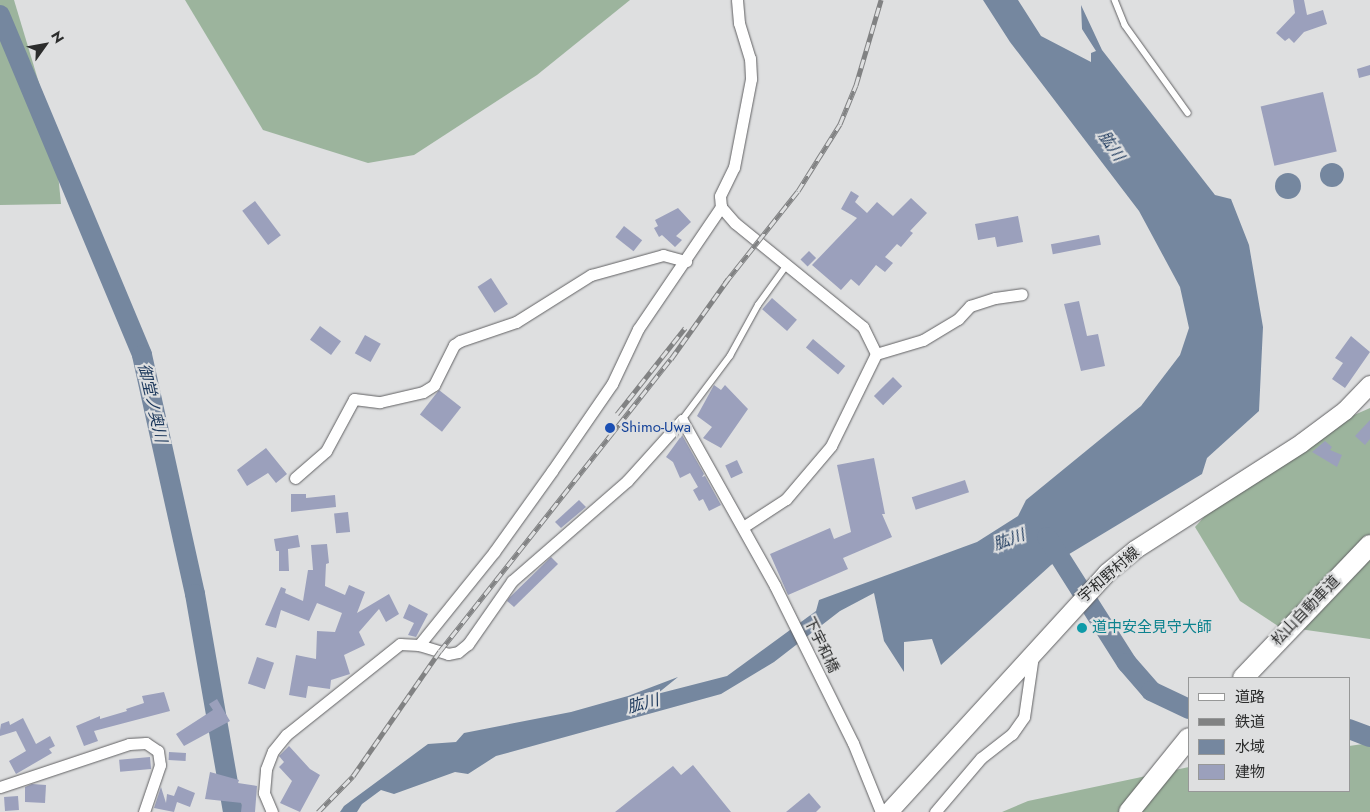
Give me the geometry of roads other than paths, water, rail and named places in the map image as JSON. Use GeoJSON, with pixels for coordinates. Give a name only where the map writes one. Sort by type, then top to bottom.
{"type":"FeatureCollection","features":[{"type":"Feature","properties":{"kind":"highway","name":"松山自動車道"},"geometry":{"type":"LineString","coordinates":[[1243,677],[1370,545]]}},
{"type":"Feature","properties":{"kind":"highway"},"geometry":{"type":"LineString","coordinates":[[1129,812],[1188,739]]}},
{"type":"Feature","properties":{"kind":"main road","name":"宇和野村線"},"geometry":{"type":"LineString","coordinates":[[889,812],[1033,651],[1107,573],[1135,550],[1302,444],[1344,411],[1370,386]]}},
{"type":"Feature","properties":{"kind":"street"},"geometry":{"type":"LineString","coordinates":[[419,645],[494,552],[612,384],[638,329],[721,208],[720,196],[734,168],[751,79],[750,58],[739,23],[737,0]]}},
{"type":"Feature","properties":{"kind":"street"},"geometry":{"type":"LineString","coordinates":[[721,208],[735,223],[789,264],[863,327],[876,354]]}},
{"type":"Feature","properties":{"kind":"street"},"geometry":{"type":"LineString","coordinates":[[295,478],[326,451],[354,399],[380,402],[423,392],[434,385],[454,346],[460,341],[516,322],[591,275],[664,255],[686,261]]}},
{"type":"Feature","properties":{"kind":"street"},"geometry":{"type":"LineString","coordinates":[[743,527],[786,499],[831,446],[876,354],[923,340],[958,319],[970,306],[995,298],[1022,294]]}},
{"type":"Feature","properties":{"kind":"street"},"geometry":{"type":"LineString","coordinates":[[272,812],[264,792],[266,769],[273,751],[286,736],[390,650],[400,644],[419,645],[448,654],[458,652],[468,644],[512,581],[627,481],[682,420]]}},
{"type":"Feature","properties":{"kind":"street","name":"下宇和橋"},"geometry":{"type":"LineString","coordinates":[[682,420],[775,586],[840,717],[881,812]]}},
{"type":"Feature","properties":{"kind":"street"},"geometry":{"type":"LineString","coordinates":[[935,812],[981,758],[1012,734],[1024,717],[1033,651]]}},
{"type":"Feature","properties":{"kind":"street"},"geometry":{"type":"LineString","coordinates":[[0,787],[129,744],[146,743],[158,750],[160,765],[144,812]]}},
{"type":"Feature","properties":{"kind":"lane"},"geometry":{"type":"LineString","coordinates":[[1115,0],[1125,25],[1188,113]]}},
{"type":"Feature","properties":{"kind":"lane"},"geometry":{"type":"LineString","coordinates":[[682,420],[730,356],[758,305],[789,264]]}},
{"type":"Feature","properties":{"kind":"water","name":"肱川"},"geometry":{"type":"Polygon","coordinates":[[[983,0],[1018,0],[1041,36],[1091,62],[1091,53],[1096,51],[1082,29],[1081,5],[1102,50],[1215,195],[1231,199],[1249,245],[1263,327],[1259,411],[1207,458],[1202,474],[1051,565],[941,665],[932,639],[904,642],[904,672],[884,641],[874,593],[840,611],[774,662],[721,694],[496,756],[468,774],[455,772],[394,794],[381,790],[362,804],[357,812],[340,812],[344,806],[428,744],[456,742],[464,733],[571,712],[628,696],[678,677],[657,694],[727,676],[816,611],[819,600],[977,542],[1018,516],[1026,500],[1141,406],[1180,355],[1189,328],[1180,287],[1139,211],[1010,42],[983,0]]]}},
{"type":"Feature","properties":{"kind":"water"},"geometry":{"type":"Polygon","coordinates":[[[1332,163],[1337,164],[1343,170],[1343,180],[1337,186],[1332,187],[1327,186],[1321,180],[1320,175],[1321,170],[1327,164],[1332,163]]]}},
{"type":"Feature","properties":{"kind":"water"},"geometry":{"type":"Polygon","coordinates":[[[1288,173],[1297,177],[1301,186],[1297,195],[1288,199],[1279,195],[1275,186],[1279,177],[1288,173]]]}},
{"type":"Feature","properties":{"kind":"waterway","name":"御堂ノ奥川"},"geometry":{"type":"LineString","coordinates":[[0,15],[142,355],[195,594],[233,812]]}},
{"type":"Feature","properties":{"kind":"waterway"},"geometry":{"type":"LineString","coordinates":[[1047,537],[1127,663],[1151,691],[1188,709]]}},
{"type":"Feature","properties":{"kind":"waterway"},"geometry":{"type":"LineString","coordinates":[[1350,729],[1370,737]]}},
{"type":"Feature","properties":{"kind":"railway"},"geometry":{"type":"LineString","coordinates":[[725,283],[798,191],[840,124],[856,85],[881,0]]}},
{"type":"Feature","properties":{"kind":"railway"},"geometry":{"type":"LineString","coordinates":[[318,812],[353,776],[440,651],[671,359],[728,279]]}},
{"type":"Feature","properties":{"kind":"railway"},"geometry":{"type":"LineString","coordinates":[[617,414],[685,328]]}},
{"type":"Feature","properties":{"kind":"place","name":"Shimo-Uwa"},"geometry":{"type":"Point","coordinates":[610,428]}},
{"type":"Feature","properties":{"kind":"place","name":"道中安全見守大師"},"geometry":{"type":"Point","coordinates":[1082,628]}}]}
